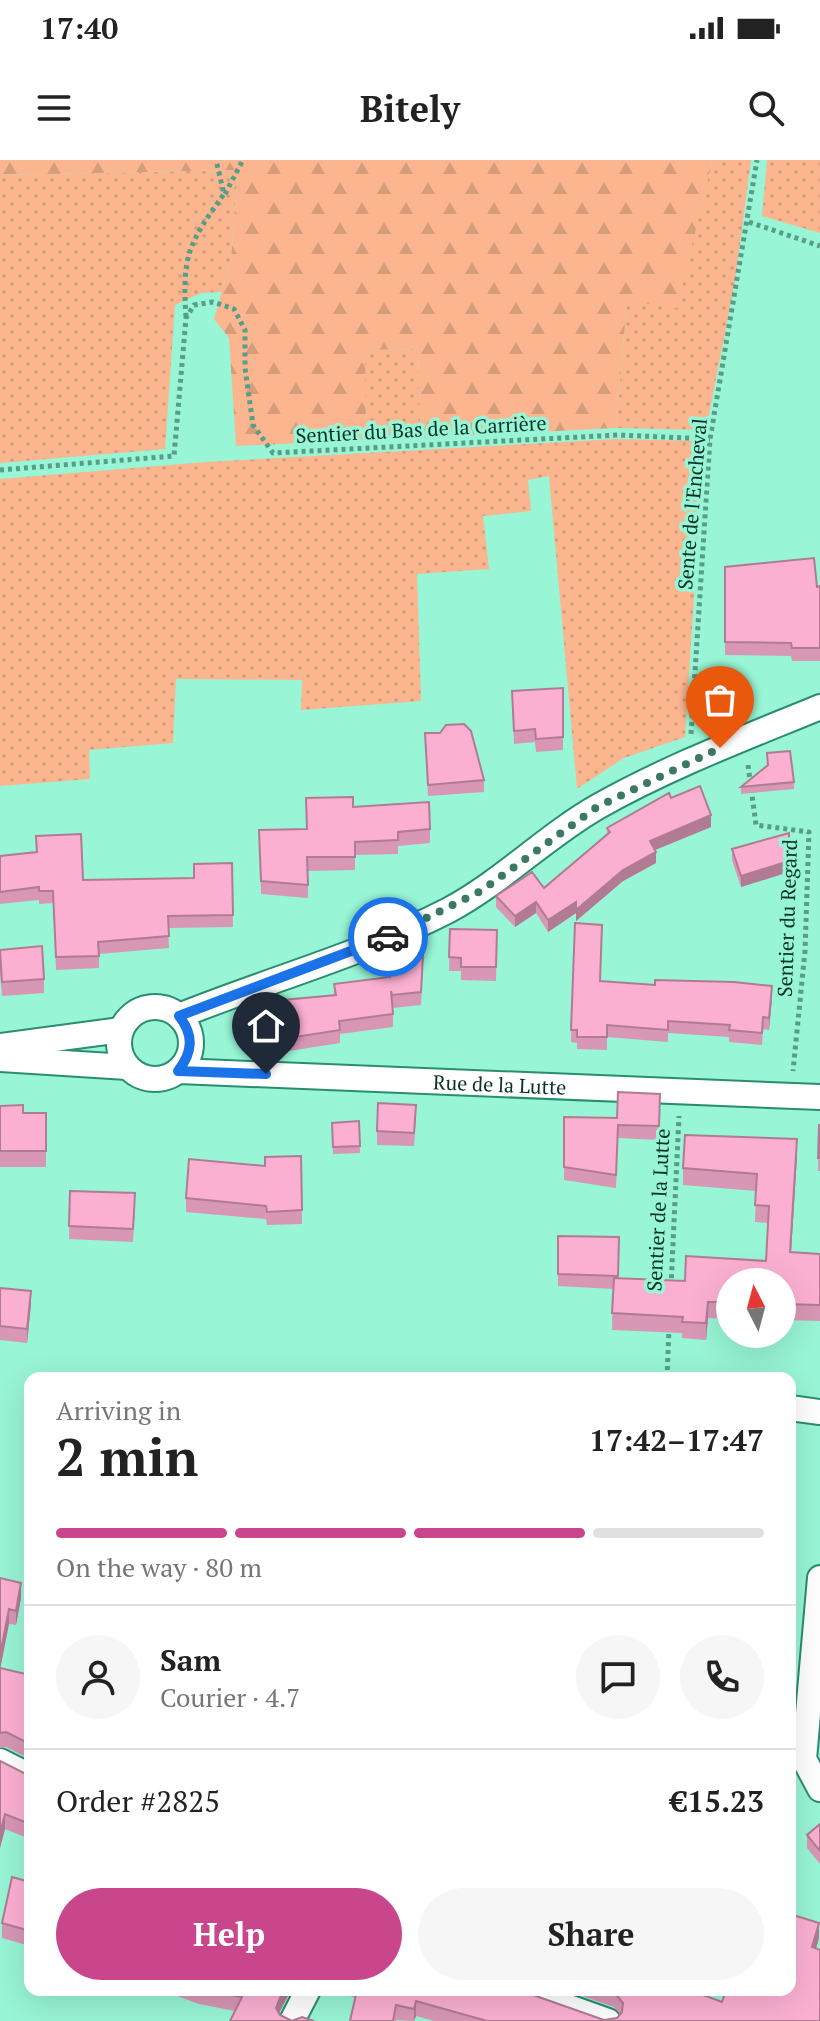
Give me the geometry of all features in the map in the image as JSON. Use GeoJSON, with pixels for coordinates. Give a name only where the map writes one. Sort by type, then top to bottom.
{"type":"FeatureCollection","features":[{"type":"Feature","properties":{"kind":"street"},"geometry":{"type":"LineString","coordinates":[[179,1016],[402,932],[448,910],[481,891],[597,807],[695,758],[820,707]]}},
{"type":"Feature","properties":{"kind":"street"},"geometry":{"type":"LineString","coordinates":[[146,1008],[169,1010],[179,1016],[187,1026],[190,1049],[178,1071],[157,1080],[135,1074],[127,1067],[119,1049],[121,1030],[127,1020],[146,1008]]}},
{"type":"Feature","properties":{"kind":"street"},"geometry":{"type":"LineString","coordinates":[[0,1046],[121,1030]]}},
{"type":"Feature","properties":{"kind":"street"},"geometry":{"type":"LineString","coordinates":[[0,1059],[127,1067]]}},
{"type":"Feature","properties":{"kind":"street","name":"Rue de la Lutte"},"geometry":{"type":"LineString","coordinates":[[178,1071],[820,1097]]}},
{"type":"Feature","properties":{"kind":"street"},"geometry":{"type":"LineString","coordinates":[[796,1409],[820,1412]]}},
{"type":"Feature","properties":{"kind":"street"},"geometry":{"type":"LineString","coordinates":[[820,1578],[804,1759],[820,1789]]}},
{"type":"Feature","properties":{"kind":"street"},"geometry":{"type":"LineString","coordinates":[[0,1761],[24,1773]]}},
{"type":"Feature","properties":{"kind":"street"},"geometry":{"type":"LineString","coordinates":[[292,2021],[305,1996]]}},
{"type":"Feature","properties":{"kind":"street"},"geometry":{"type":"LineString","coordinates":[[538,1996],[608,2021]]}},
{"type":"Feature","properties":{"kind":"path"},"geometry":{"type":"LineString","coordinates":[[216,160],[224,194]]}},
{"type":"Feature","properties":{"kind":"path"},"geometry":{"type":"LineString","coordinates":[[0,470],[174,456],[186,318],[183,270],[199,229],[243,160]]}},
{"type":"Feature","properties":{"kind":"path","name":"Sente de l'Encheval"},"geometry":{"type":"LineString","coordinates":[[695,758],[691,734],[710,439],[749,222],[757,160]]}},
{"type":"Feature","properties":{"kind":"path"},"geometry":{"type":"LineString","coordinates":[[749,222],[820,246]]}},
{"type":"Feature","properties":{"kind":"path","name":"Sentier du Bas de la Carrière"},"geometry":{"type":"LineString","coordinates":[[186,318],[194,305],[213,302],[234,309],[245,330],[245,368],[253,425],[273,453],[618,435],[710,439]]}},
{"type":"Feature","properties":{"kind":"path","name":"Sentier du Regard"},"geometry":{"type":"LineString","coordinates":[[745,738],[756,825],[809,832],[805,951],[790,1096]]}},
{"type":"Feature","properties":{"kind":"path","name":"Sentier de la Lutte"},"geometry":{"type":"LineString","coordinates":[[670,1298],[680,1091]]}},
{"type":"Feature","properties":{"kind":"path","name":"Sentier de la Lutte"},"geometry":{"type":"LineString","coordinates":[[667,1372],[669,1314]]}},
{"type":"Feature","properties":{"kind":"green space"},"geometry":{"type":"Polygon","coordinates":[[[0,160],[712,162],[677,308],[627,301],[616,428],[421,438],[418,349],[365,350],[366,440],[236,446],[229,338],[214,319],[231,260],[238,170],[0,175],[0,160]]]}},
{"type":"Feature","properties":{"kind":"green space"},"geometry":{"type":"Polygon","coordinates":[[[699,160],[751,160],[735,281],[706,430],[616,428],[627,301],[700,206],[712,163],[699,160]]]}},
{"type":"Feature","properties":{"kind":"green space"},"geometry":{"type":"Polygon","coordinates":[[[767,160],[820,160],[820,233],[762,216],[767,160]]]}},
{"type":"Feature","properties":{"kind":"green space"},"geometry":{"type":"Polygon","coordinates":[[[238,170],[231,260],[222,292],[201,293],[175,305],[165,449],[0,463],[0,175],[238,170]]]}},
{"type":"Feature","properties":{"kind":"green space"},"geometry":{"type":"Polygon","coordinates":[[[418,349],[421,438],[366,440],[364,350],[418,349]]]}},
{"type":"Feature","properties":{"kind":"green space"},"geometry":{"type":"Polygon","coordinates":[[[617,439],[704,441],[685,737],[624,758],[577,789],[549,476],[528,480],[531,511],[483,516],[489,569],[417,574],[421,701],[301,710],[302,680],[176,679],[173,743],[89,750],[90,779],[0,786],[0,479],[206,462],[617,439]]]}},
{"type":"Feature","properties":{"kind":"building"},"geometry":{"type":"Polygon","coordinates":[[[814,558],[817,587],[820,586],[820,648],[792,648],[791,643],[725,642],[725,567],[814,558]]]}},
{"type":"Feature","properties":{"kind":"building"},"geometry":{"type":"Polygon","coordinates":[[[563,688],[563,737],[536,739],[535,729],[514,731],[512,691],[563,688]]]}},
{"type":"Feature","properties":{"kind":"building"},"geometry":{"type":"Polygon","coordinates":[[[464,724],[471,731],[484,780],[428,785],[425,733],[440,733],[446,725],[464,724]]]}},
{"type":"Feature","properties":{"kind":"building"},"geometry":{"type":"Polygon","coordinates":[[[790,751],[794,782],[741,787],[768,765],[767,753],[790,751]]]}},
{"type":"Feature","properties":{"kind":"building"},"geometry":{"type":"Polygon","coordinates":[[[700,786],[711,815],[650,841],[656,852],[623,870],[576,910],[576,902],[548,920],[536,902],[515,916],[496,896],[532,872],[544,888],[610,832],[607,828],[669,793],[671,798],[700,786]]]}},
{"type":"Feature","properties":{"kind":"building"},"geometry":{"type":"Polygon","coordinates":[[[353,797],[353,807],[429,802],[430,829],[398,832],[398,840],[355,842],[355,857],[307,857],[308,885],[261,881],[259,830],[307,829],[306,798],[353,797]]]}},
{"type":"Feature","properties":{"kind":"building"},"geometry":{"type":"Polygon","coordinates":[[[789,833],[789,861],[741,876],[732,849],[789,833]]]}},
{"type":"Feature","properties":{"kind":"building"},"geometry":{"type":"Polygon","coordinates":[[[81,834],[83,880],[194,878],[194,864],[232,863],[233,915],[168,916],[169,936],[98,942],[99,956],[56,957],[53,891],[39,891],[39,887],[0,892],[0,856],[37,852],[36,836],[81,834]]]}},
{"type":"Feature","properties":{"kind":"building"},"geometry":{"type":"Polygon","coordinates":[[[575,923],[602,925],[600,981],[655,985],[655,980],[734,982],[772,986],[769,1018],[763,1017],[762,1033],[729,1030],[730,1025],[668,1021],[668,1030],[607,1025],[607,1037],[577,1037],[577,1030],[571,1030],[575,923]]]}},
{"type":"Feature","properties":{"kind":"building"},"geometry":{"type":"Polygon","coordinates":[[[450,929],[497,930],[496,967],[461,967],[461,958],[449,957],[450,929]]]}},
{"type":"Feature","properties":{"kind":"building"},"geometry":{"type":"Polygon","coordinates":[[[42,946],[44,979],[2,982],[0,950],[42,946]]]}},
{"type":"Feature","properties":{"kind":"building"},"geometry":{"type":"Polygon","coordinates":[[[423,955],[421,992],[392,995],[391,991],[393,1014],[339,1021],[340,1030],[276,1040],[274,1033],[260,1034],[258,1008],[272,1007],[272,1001],[336,995],[334,984],[390,977],[388,958],[423,955]]]}},
{"type":"Feature","properties":{"kind":"building"},"geometry":{"type":"Polygon","coordinates":[[[618,1092],[660,1094],[659,1126],[618,1125],[616,1175],[564,1167],[564,1117],[617,1118],[618,1092]]]}},
{"type":"Feature","properties":{"kind":"building"},"geometry":{"type":"Polygon","coordinates":[[[378,1103],[416,1105],[414,1133],[377,1131],[378,1103]]]}},
{"type":"Feature","properties":{"kind":"building"},"geometry":{"type":"Polygon","coordinates":[[[23,1105],[23,1113],[46,1113],[46,1151],[0,1151],[0,1106],[23,1105]]]}},
{"type":"Feature","properties":{"kind":"building"},"geometry":{"type":"Polygon","coordinates":[[[359,1121],[360,1146],[333,1147],[332,1123],[359,1121]]]}},
{"type":"Feature","properties":{"kind":"building"},"geometry":{"type":"Polygon","coordinates":[[[819,1125],[820,1158],[818,1158],[819,1125]]]}},
{"type":"Feature","properties":{"kind":"building"},"geometry":{"type":"Polygon","coordinates":[[[685,1135],[797,1139],[790,1252],[820,1254],[820,1305],[796,1304],[796,1268],[716,1268],[716,1302],[708,1302],[706,1323],[682,1322],[683,1317],[612,1313],[614,1278],[685,1281],[686,1256],[766,1261],[769,1206],[755,1205],[757,1174],[683,1168],[685,1135]]]}},
{"type":"Feature","properties":{"kind":"building"},"geometry":{"type":"Polygon","coordinates":[[[301,1156],[302,1210],[267,1212],[266,1206],[186,1198],[189,1159],[265,1166],[265,1157],[301,1156]]]}},
{"type":"Feature","properties":{"kind":"building"},"geometry":{"type":"Polygon","coordinates":[[[70,1191],[135,1193],[133,1229],[69,1226],[70,1191]]]}},
{"type":"Feature","properties":{"kind":"building"},"geometry":{"type":"Polygon","coordinates":[[[558,1236],[619,1237],[618,1276],[558,1274],[558,1236]]]}},
{"type":"Feature","properties":{"kind":"building"},"geometry":{"type":"Polygon","coordinates":[[[0,1288],[31,1291],[27,1329],[0,1326],[0,1288]]]}},
{"type":"Feature","properties":{"kind":"building"},"geometry":{"type":"Polygon","coordinates":[[[0,1578],[21,1583],[16,1611],[9,1609],[0,1655],[0,1578]]]}},
{"type":"Feature","properties":{"kind":"building"},"geometry":{"type":"Polygon","coordinates":[[[0,1668],[24,1674],[24,1741],[6,1732],[0,1733],[0,1668]]]}},
{"type":"Feature","properties":{"kind":"building"},"geometry":{"type":"Polygon","coordinates":[[[0,1761],[24,1773],[24,1822],[5,1814],[0,1833],[0,1761]]]}},
{"type":"Feature","properties":{"kind":"building"},"geometry":{"type":"Polygon","coordinates":[[[820,1824],[820,1851],[807,1835],[820,1824]]]}},
{"type":"Feature","properties":{"kind":"building"},"geometry":{"type":"Polygon","coordinates":[[[12,1877],[24,1880],[24,1929],[2,1923],[12,1877]]]}},
{"type":"Feature","properties":{"kind":"building"},"geometry":{"type":"Polygon","coordinates":[[[796,1916],[819,1923],[812,1947],[820,1950],[820,2021],[487,2021],[416,2001],[414,2009],[396,2005],[393,2021],[350,2021],[356,1996],[536,1996],[604,2020],[617,2018],[622,2012],[623,2003],[617,1996],[706,1996],[722,2002],[724,1996],[796,1996],[796,1916]]]}},
{"type":"Feature","properties":{"kind":"building"},"geometry":{"type":"Polygon","coordinates":[[[236,1996],[281,1996],[276,2008],[280,2015],[292,2021],[230,2021],[242,1997],[236,1996]]]}},
{"type":"Feature","properties":{"kind":"building"},"geometry":{"type":"Polygon","coordinates":[[[302,2017],[314,2021],[292,2021],[302,2017]]]}},
{"type":"Feature","properties":{"kind":"way so far"},"geometry":{"type":"LineString","coordinates":[[388,937],[481,891],[597,807],[720,748]]}},
{"type":"Feature","properties":{"kind":"route"},"geometry":{"type":"LineString","coordinates":[[266,1074],[178,1071],[190,1049],[187,1026],[179,1016],[388,937]]}}]}
